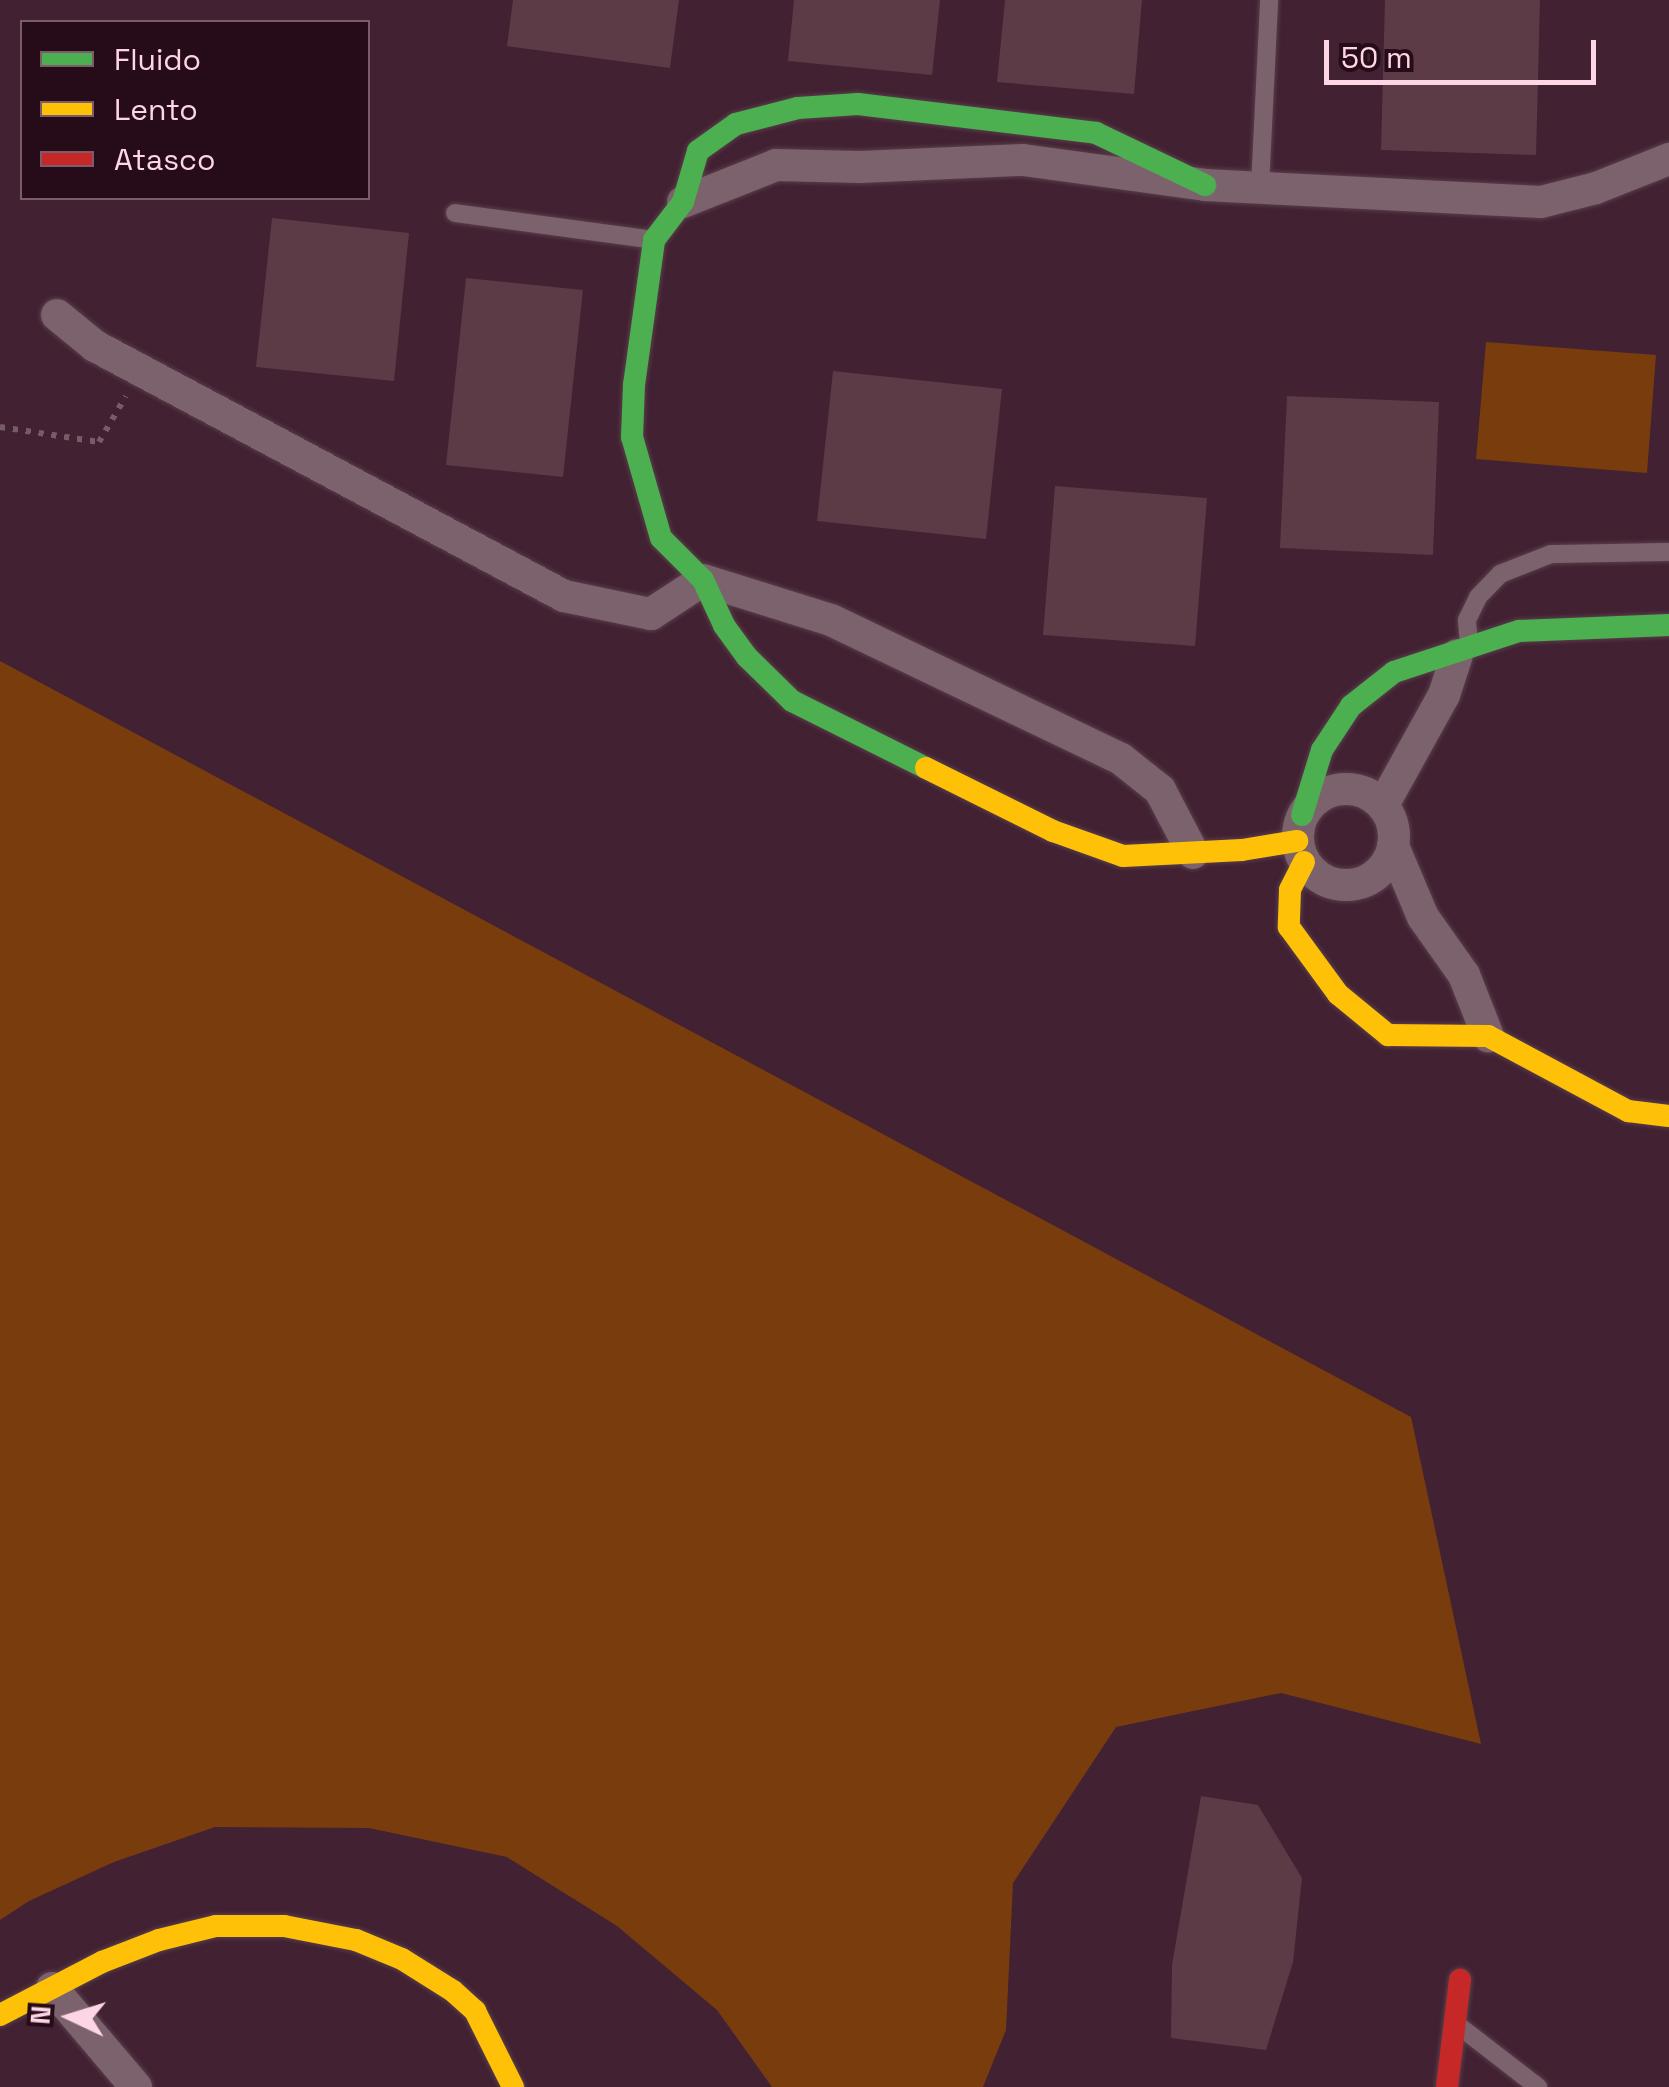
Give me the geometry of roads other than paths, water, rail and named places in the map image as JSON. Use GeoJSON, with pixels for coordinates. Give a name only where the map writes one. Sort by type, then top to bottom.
{"type":"FeatureCollection","features":[{"type":"Feature","properties":{"kind":"street"},"geometry":{"type":"LineString","coordinates":[[1205,185],[1096,134],[858,104],[798,108],[736,124],[698,151],[684,202],[654,240],[634,385],[632,438],[661,538],[703,580],[724,625],[746,658],[792,701],[1053,831],[1123,856],[1193,853],[1301,839]]}},
{"type":"Feature","properties":{"kind":"street"},"geometry":{"type":"LineString","coordinates":[[684,202],[776,165],[860,167],[1023,160],[1205,185],[1541,202],[1596,188],[1669,160]]}},
{"type":"Feature","properties":{"kind":"street"},"geometry":{"type":"LineString","coordinates":[[57,315],[95,346],[564,596],[651,614],[703,580]]}},
{"type":"Feature","properties":{"kind":"street"},"geometry":{"type":"LineString","coordinates":[[703,580],[832,620],[1121,759],[1160,790],[1193,853]]}},
{"type":"Feature","properties":{"kind":"street"},"geometry":{"type":"LineString","coordinates":[[1669,625],[1519,630],[1463,652],[1418,661],[1370,686],[1322,750],[1290,890],[1289,927],[1338,994],[1388,1035],[1488,1036],[1628,1110],[1669,1116]]}},
{"type":"Feature","properties":{"kind":"street"},"geometry":{"type":"LineString","coordinates":[[1383,806],[1463,652]]}},
{"type":"Feature","properties":{"kind":"street"},"geometry":{"type":"LineString","coordinates":[[1301,839],[1324,793],[1356,789],[1383,806],[1390,818],[1393,846],[1423,916],[1464,974],[1488,1036]]}},
{"type":"Feature","properties":{"kind":"street"},"geometry":{"type":"LineString","coordinates":[[1301,839],[1325,881],[1354,885],[1379,872],[1393,846]]}},
{"type":"Feature","properties":{"kind":"street"},"geometry":{"type":"LineString","coordinates":[[0,2014],[158,1940],[216,1926],[284,1926],[333,1934],[402,1958],[452,1991],[475,2011],[512,2087]]}},
{"type":"Feature","properties":{"kind":"street"},"geometry":{"type":"LineString","coordinates":[[1447,2087],[1460,1980]]}},
{"type":"Feature","properties":{"kind":"street"},"geometry":{"type":"LineString","coordinates":[[52,1988],[136,2087]]}},
{"type":"Feature","properties":{"kind":"lane"},"geometry":{"type":"LineString","coordinates":[[1260,188],[1269,0]]}},
{"type":"Feature","properties":{"kind":"lane"},"geometry":{"type":"LineString","coordinates":[[455,212],[654,240]]}},
{"type":"Feature","properties":{"kind":"lane"},"geometry":{"type":"LineString","coordinates":[[1463,652],[1467,620],[1478,596],[1500,574],[1552,554],[1669,552]]}},
{"type":"Feature","properties":{"kind":"lane"},"geometry":{"type":"LineString","coordinates":[[1455,2022],[1538,2087]]}}]}
